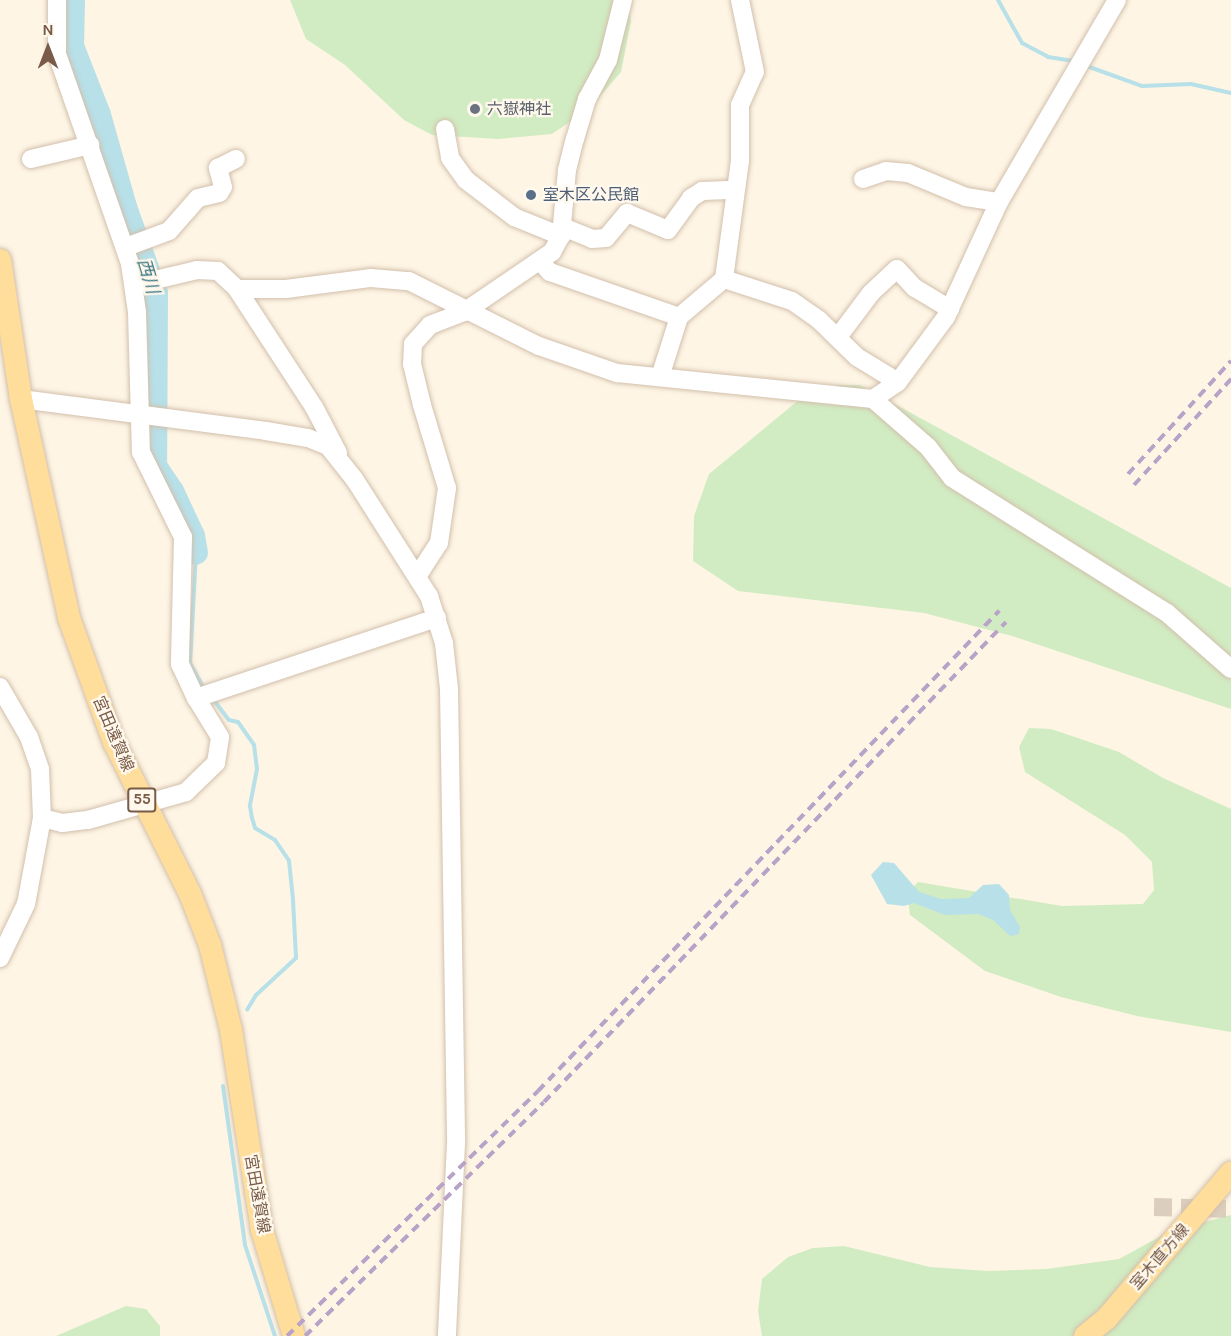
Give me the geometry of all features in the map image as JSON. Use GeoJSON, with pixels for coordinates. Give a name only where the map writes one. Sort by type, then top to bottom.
{"type":"FeatureCollection","features":[{"type":"Feature","properties":{"kind":"main road","name":"宮田遠賀線"},"geometry":{"type":"LineString","coordinates":[[0,260],[21,399],[69,618],[114,742],[191,896],[213,955],[231,1030],[262,1230],[294,1336]]}},
{"type":"Feature","properties":{"kind":"main road","name":"室木直方線"},"geometry":{"type":"LineString","coordinates":[[1084,1336],[1107,1318],[1231,1173]]}},
{"type":"Feature","properties":{"kind":"street"},"geometry":{"type":"LineString","coordinates":[[42,818],[71,822],[145,805],[186,792],[216,763],[220,737],[196,698],[180,664],[183,537],[143,462],[142,425],[138,414],[134,285],[126,247],[57,54],[57,0]]}},
{"type":"Feature","properties":{"kind":"street"},"geometry":{"type":"LineString","coordinates":[[418,575],[439,543],[447,488],[412,364],[414,344],[430,325],[464,312],[552,252],[562,231],[567,170],[575,139],[587,99],[608,60],[623,0]]}},
{"type":"Feature","properties":{"kind":"street"},"geometry":{"type":"LineString","coordinates":[[660,377],[679,317],[724,279],[740,161],[740,105],[755,72],[740,0]]}},
{"type":"Feature","properties":{"kind":"street"},"geometry":{"type":"LineString","coordinates":[[873,399],[898,382],[921,357],[950,309],[999,202],[1117,0]]}},
{"type":"Feature","properties":{"kind":"street"},"geometry":{"type":"LineString","coordinates":[[445,129],[450,158],[466,180],[514,217],[592,238],[606,238],[627,213],[668,230],[691,198],[702,191],[735,190]]}},
{"type":"Feature","properties":{"kind":"street"},"geometry":{"type":"LineString","coordinates":[[31,159],[90,145]]}},
{"type":"Feature","properties":{"kind":"street"},"geometry":{"type":"LineString","coordinates":[[126,247],[169,231],[198,198],[219,193],[223,186],[218,168],[236,159]]}},
{"type":"Feature","properties":{"kind":"street"},"geometry":{"type":"LineString","coordinates":[[862,179],[886,171],[908,173],[966,197],[999,202]]}},
{"type":"Feature","properties":{"kind":"street"},"geometry":{"type":"LineString","coordinates":[[540,261],[550,272],[679,317]]}},
{"type":"Feature","properties":{"kind":"street"},"geometry":{"type":"LineString","coordinates":[[838,337],[871,293],[897,269],[915,288],[950,309]]}},
{"type":"Feature","properties":{"kind":"street"},"geometry":{"type":"LineString","coordinates":[[134,285],[207,271],[218,271],[237,289],[314,407],[342,461],[418,575],[437,618],[448,689],[456,1143],[447,1336]]}},
{"type":"Feature","properties":{"kind":"street"},"geometry":{"type":"LineString","coordinates":[[237,289],[286,289],[371,278],[408,281],[464,312],[539,346],[595,367],[660,377],[873,399],[928,447],[952,478],[1167,613],[1231,669]]}},
{"type":"Feature","properties":{"kind":"street"},"geometry":{"type":"LineString","coordinates":[[724,279],[792,301],[838,337],[857,357],[898,382]]}},
{"type":"Feature","properties":{"kind":"street"},"geometry":{"type":"LineString","coordinates":[[21,399],[308,438],[328,446],[342,461]]}},
{"type":"Feature","properties":{"kind":"street"},"geometry":{"type":"LineString","coordinates":[[196,698],[437,618]]}},
{"type":"Feature","properties":{"kind":"street"},"geometry":{"type":"LineString","coordinates":[[0,687],[29,737],[40,769],[42,818],[26,904],[0,958]]}},
{"type":"Feature","properties":{"kind":"green space"},"geometry":{"type":"Polygon","coordinates":[[[290,0],[628,0],[631,21],[621,72],[589,109],[552,134],[498,139],[432,135],[404,120],[345,65],[306,39],[290,0]]]}},
{"type":"Feature","properties":{"kind":"green space"},"geometry":{"type":"Polygon","coordinates":[[[838,385],[860,385],[1231,588],[1231,709],[1012,636],[924,613],[738,591],[693,561],[694,516],[709,474],[800,399],[838,385]]]}},
{"type":"Feature","properties":{"kind":"green space"},"geometry":{"type":"Polygon","coordinates":[[[1029,728],[1051,729],[1119,752],[1163,778],[1231,809],[1231,1032],[1137,1016],[1061,997],[985,971],[910,915],[907,893],[918,882],[1062,906],[1143,904],[1154,890],[1152,862],[1125,835],[1025,772],[1019,747],[1029,728]]]}},
{"type":"Feature","properties":{"kind":"green space"},"geometry":{"type":"Polygon","coordinates":[[[1231,1215],[1231,1336],[762,1336],[758,1311],[762,1279],[788,1257],[813,1248],[844,1246],[930,1267],[988,1271],[1046,1269],[1119,1259],[1170,1231],[1231,1215]]]}},
{"type":"Feature","properties":{"kind":"green space"},"geometry":{"type":"Polygon","coordinates":[[[126,1306],[146,1309],[160,1326],[160,1336],[56,1336],[126,1306]]]}},
{"type":"Feature","properties":{"kind":"water"},"geometry":{"type":"Polygon","coordinates":[[[883,862],[894,863],[919,892],[941,899],[969,898],[983,885],[999,884],[1009,895],[1010,910],[1020,927],[1019,934],[1010,936],[993,920],[978,914],[945,915],[914,903],[904,906],[887,904],[871,875],[883,862]]]}},
{"type":"Feature","properties":{"kind":"waterway","name":"西川"},"geometry":{"type":"LineString","coordinates":[[73,0],[72,46],[99,115],[125,207],[156,293],[155,466],[172,491],[193,536],[196,553]]}},
{"type":"Feature","properties":{"kind":"waterway"},"geometry":{"type":"LineString","coordinates":[[998,0],[1022,43],[1048,57],[1074,61]]}},
{"type":"Feature","properties":{"kind":"waterway"},"geometry":{"type":"LineString","coordinates":[[1084,65],[1142,86],[1191,84],[1231,93]]}},
{"type":"Feature","properties":{"kind":"waterway"},"geometry":{"type":"LineString","coordinates":[[196,553],[190,663],[204,688]]}},
{"type":"Feature","properties":{"kind":"waterway"},"geometry":{"type":"LineString","coordinates":[[213,699],[229,720],[238,722],[254,745],[257,769],[250,806],[255,828],[275,840],[289,861],[296,958],[256,995],[247,1010]]}},
{"type":"Feature","properties":{"kind":"waterway"},"geometry":{"type":"LineString","coordinates":[[223,1086],[245,1245],[275,1336]]}},
{"type":"Feature","properties":{"kind":"tunnel"},"geometry":{"type":"LineString","coordinates":[[1154,1207],[1231,1209]]}},
{"type":"Feature","properties":{"kind":"railway"},"geometry":{"type":"LineString","coordinates":[[1128,474],[1231,361]]}},
{"type":"Feature","properties":{"kind":"railway"},"geometry":{"type":"LineString","coordinates":[[1134,485],[1231,379]]}},
{"type":"Feature","properties":{"kind":"railway"},"geometry":{"type":"LineString","coordinates":[[287,1336],[538,1091],[999,611]]}},
{"type":"Feature","properties":{"kind":"railway"},"geometry":{"type":"LineString","coordinates":[[305,1336],[544,1102],[1006,622]]}},
{"type":"Feature","properties":{"kind":"place","name":"六嶽神社"},"geometry":{"type":"Point","coordinates":[475,109]}},
{"type":"Feature","properties":{"kind":"place","name":"室木区公民館"},"geometry":{"type":"Point","coordinates":[531,195]}}]}
